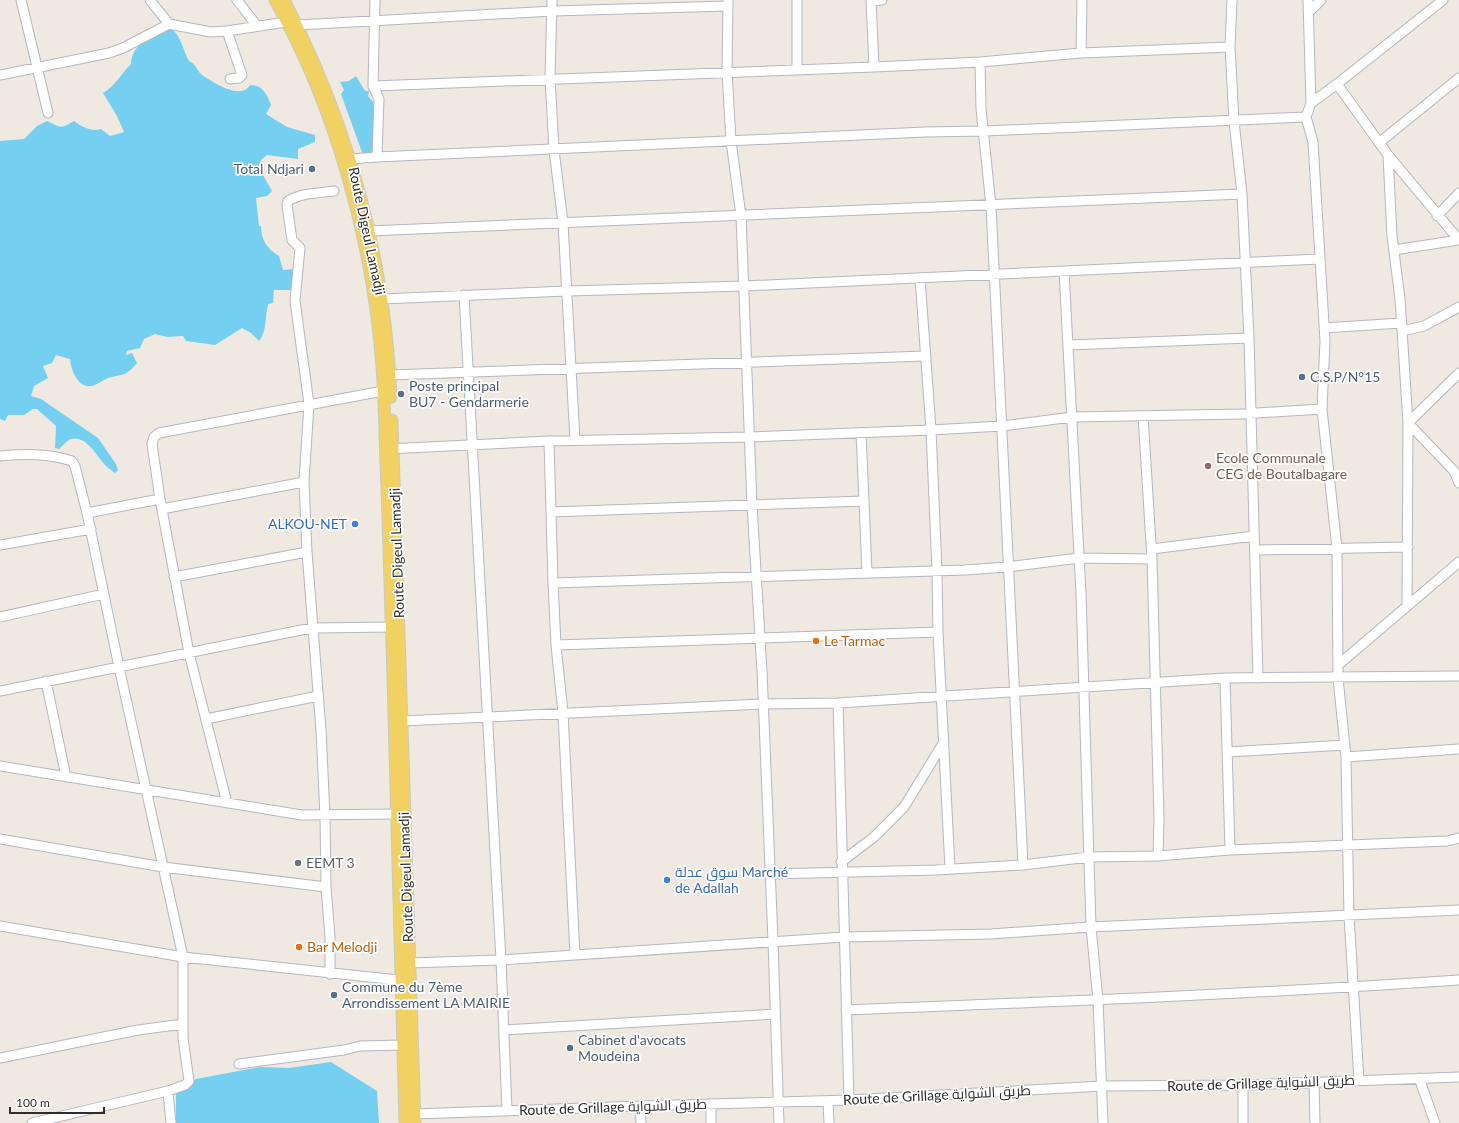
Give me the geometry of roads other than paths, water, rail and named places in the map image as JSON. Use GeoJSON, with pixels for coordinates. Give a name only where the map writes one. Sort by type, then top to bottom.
{"type":"FeatureCollection","features":[{"type":"Feature","properties":{"kind":"main road"},"geometry":{"type":"LineString","coordinates":[[275,0],[316,84],[344,166],[362,237],[372,290],[379,343],[389,449],[395,814],[405,981],[402,1045],[404,1123]]}},
{"type":"Feature","properties":{"kind":"main road","name":"Route Digeul Lamadji"},"geometry":{"type":"LineString","coordinates":[[284,0],[298,25],[334,107],[351,158],[369,231],[382,299],[390,375],[389,449],[402,721],[409,963],[405,981],[415,1119]]}},
{"type":"Feature","properties":{"kind":"street"},"geometry":{"type":"LineString","coordinates":[[20,0],[48,113]]}},
{"type":"Feature","properties":{"kind":"street"},"geometry":{"type":"LineString","coordinates":[[150,0],[169,24]]}},
{"type":"Feature","properties":{"kind":"street"},"geometry":{"type":"LineString","coordinates":[[237,0],[257,26]]}},
{"type":"Feature","properties":{"kind":"street"},"geometry":{"type":"LineString","coordinates":[[374,0],[376,21],[373,86],[379,99],[377,157]]}},
{"type":"Feature","properties":{"kind":"street"},"geometry":{"type":"LineString","coordinates":[[552,0],[553,11],[550,78],[554,150],[563,223],[575,440]]}},
{"type":"Feature","properties":{"kind":"street"},"geometry":{"type":"LineString","coordinates":[[797,0],[797,70]]}},
{"type":"Feature","properties":{"kind":"street"},"geometry":{"type":"LineString","coordinates":[[874,67],[871,0],[882,0]]}},
{"type":"Feature","properties":{"kind":"street"},"geometry":{"type":"LineString","coordinates":[[1081,54],[1082,0]]}},
{"type":"Feature","properties":{"kind":"street"},"geometry":{"type":"LineString","coordinates":[[1232,0],[1230,47],[1234,121],[1242,194],[1249,338],[1254,536],[1256,550],[1258,678]]}},
{"type":"Feature","properties":{"kind":"street"},"geometry":{"type":"LineString","coordinates":[[1311,103],[1338,84],[1442,0]]}},
{"type":"Feature","properties":{"kind":"street"},"geometry":{"type":"LineString","coordinates":[[1316,1],[1309,12],[1311,103],[1306,117],[1313,142],[1324,328],[1322,409],[1336,548],[1338,678],[1346,757],[1349,916],[1359,1080]]}},
{"type":"Feature","properties":{"kind":"street"},"geometry":{"type":"LineString","coordinates":[[298,25],[659,4],[728,3],[727,72],[731,141],[741,216],[752,505],[760,638],[773,942],[779,1123]]}},
{"type":"Feature","properties":{"kind":"street"},"geometry":{"type":"LineString","coordinates":[[0,75],[109,54],[169,24],[210,32],[227,31],[286,22]]}},
{"type":"Feature","properties":{"kind":"street"},"geometry":{"type":"LineString","coordinates":[[227,31],[242,75],[239,78],[230,79]]}},
{"type":"Feature","properties":{"kind":"street"},"geometry":{"type":"LineString","coordinates":[[373,86],[550,78],[874,67],[980,62],[1081,54],[1230,47]]}},
{"type":"Feature","properties":{"kind":"street"},"geometry":{"type":"LineString","coordinates":[[980,62],[981,109],[985,131],[991,206],[993,274],[1002,426],[1007,567],[1023,865]]}},
{"type":"Feature","properties":{"kind":"street"},"geometry":{"type":"LineString","coordinates":[[1380,142],[1459,78]]}},
{"type":"Feature","properties":{"kind":"street"},"geometry":{"type":"LineString","coordinates":[[1338,84],[1388,155],[1437,216],[1459,240]]}},
{"type":"Feature","properties":{"kind":"street"},"geometry":{"type":"LineString","coordinates":[[351,158],[926,132],[985,131],[1306,117]]}},
{"type":"Feature","properties":{"kind":"street"},"geometry":{"type":"LineString","coordinates":[[1388,155],[1408,423],[1407,606]]}},
{"type":"Feature","properties":{"kind":"street"},"geometry":{"type":"LineString","coordinates":[[330,974],[330,938],[326,886],[325,816],[314,628],[307,552],[304,482],[309,404],[295,301],[300,248],[292,240],[287,205],[288,201],[292,199],[313,193],[334,191]]}},
{"type":"Feature","properties":{"kind":"street"},"geometry":{"type":"LineString","coordinates":[[1437,216],[1459,193]]}},
{"type":"Feature","properties":{"kind":"street"},"geometry":{"type":"LineString","coordinates":[[369,231],[991,206],[1242,194]]}},
{"type":"Feature","properties":{"kind":"street"},"geometry":{"type":"LineString","coordinates":[[1394,250],[1459,240]]}},
{"type":"Feature","properties":{"kind":"street"},"geometry":{"type":"LineString","coordinates":[[382,299],[567,291],[744,286],[1246,261],[1320,259]]}},
{"type":"Feature","properties":{"kind":"street"},"geometry":{"type":"LineString","coordinates":[[1064,271],[1079,558],[1091,927],[1098,1000],[1103,1086],[1103,1123]]}},
{"type":"Feature","properties":{"kind":"street"},"geometry":{"type":"LineString","coordinates":[[920,278],[931,430],[938,632],[950,869]]}},
{"type":"Feature","properties":{"kind":"street"},"geometry":{"type":"LineString","coordinates":[[464,295],[486,716],[501,960],[507,1111]]}},
{"type":"Feature","properties":{"kind":"street"},"geometry":{"type":"LineString","coordinates":[[1324,328],[1424,326],[1459,307]]}},
{"type":"Feature","properties":{"kind":"street"},"geometry":{"type":"LineString","coordinates":[[1069,345],[1249,338]]}},
{"type":"Feature","properties":{"kind":"street"},"geometry":{"type":"LineString","coordinates":[[390,375],[571,368],[747,364],[925,356]]}},
{"type":"Feature","properties":{"kind":"street"},"geometry":{"type":"LineString","coordinates":[[1408,423],[1459,373]]}},
{"type":"Feature","properties":{"kind":"street"},"geometry":{"type":"LineString","coordinates":[[227,803],[189,653],[160,499],[152,444],[154,437],[159,433],[383,391]]}},
{"type":"Feature","properties":{"kind":"street"},"geometry":{"type":"LineString","coordinates":[[389,449],[575,440],[750,437],[931,430],[1002,426],[1072,417],[1251,414],[1322,409]]}},
{"type":"Feature","properties":{"kind":"street"},"geometry":{"type":"LineString","coordinates":[[1143,416],[1152,554],[1159,819],[1158,856]]}},
{"type":"Feature","properties":{"kind":"street"},"geometry":{"type":"LineString","coordinates":[[1408,423],[1456,469],[1459,483]]}},
{"type":"Feature","properties":{"kind":"street"},"geometry":{"type":"LineString","coordinates":[[861,433],[867,574]]}},
{"type":"Feature","properties":{"kind":"street"},"geometry":{"type":"LineString","coordinates":[[549,441],[556,645],[563,713],[575,955]]}},
{"type":"Feature","properties":{"kind":"street"},"geometry":{"type":"LineString","coordinates":[[0,456],[31,454],[72,461],[75,466],[88,513],[119,667],[183,957],[183,1024],[189,1081],[186,1085],[168,1092],[32,1123]]}},
{"type":"Feature","properties":{"kind":"street"},"geometry":{"type":"LineString","coordinates":[[162,509],[304,482]]}},
{"type":"Feature","properties":{"kind":"street"},"geometry":{"type":"LineString","coordinates":[[88,513],[160,499]]}},
{"type":"Feature","properties":{"kind":"street"},"geometry":{"type":"LineString","coordinates":[[551,512],[864,501]]}},
{"type":"Feature","properties":{"kind":"street"},"geometry":{"type":"LineString","coordinates":[[0,545],[91,529]]}},
{"type":"Feature","properties":{"kind":"street"},"geometry":{"type":"LineString","coordinates":[[553,583],[756,578],[1007,567],[1079,558],[1152,554],[1254,536]]}},
{"type":"Feature","properties":{"kind":"street"},"geometry":{"type":"LineString","coordinates":[[1256,550],[1408,547]]}},
{"type":"Feature","properties":{"kind":"street"},"geometry":{"type":"LineString","coordinates":[[174,577],[307,552]]}},
{"type":"Feature","properties":{"kind":"street"},"geometry":{"type":"LineString","coordinates":[[1338,665],[1459,562]]}},
{"type":"Feature","properties":{"kind":"street"},"geometry":{"type":"LineString","coordinates":[[0,617],[104,594]]}},
{"type":"Feature","properties":{"kind":"street"},"geometry":{"type":"LineString","coordinates":[[0,691],[314,628],[392,627]]}},
{"type":"Feature","properties":{"kind":"street"},"geometry":{"type":"LineString","coordinates":[[556,645],[938,632]]}},
{"type":"Feature","properties":{"kind":"street"},"geometry":{"type":"LineString","coordinates":[[402,721],[762,704],[838,703],[1225,678],[1459,676]]}},
{"type":"Feature","properties":{"kind":"street"},"geometry":{"type":"LineString","coordinates":[[1225,678],[1230,850]]}},
{"type":"Feature","properties":{"kind":"street"},"geometry":{"type":"LineString","coordinates":[[46,681],[66,778]]}},
{"type":"Feature","properties":{"kind":"street"},"geometry":{"type":"LineString","coordinates":[[206,719],[318,696]]}},
{"type":"Feature","properties":{"kind":"street"},"geometry":{"type":"LineString","coordinates":[[838,703],[841,862],[849,1100]]}},
{"type":"Feature","properties":{"kind":"street"},"geometry":{"type":"LineString","coordinates":[[841,862],[874,837],[904,807],[944,742]]}},
{"type":"Feature","properties":{"kind":"street"},"geometry":{"type":"LineString","coordinates":[[1228,752],[1345,745]]}},
{"type":"Feature","properties":{"kind":"street"},"geometry":{"type":"LineString","coordinates":[[1346,757],[1459,749]]}},
{"type":"Feature","properties":{"kind":"street"},"geometry":{"type":"LineString","coordinates":[[0,766],[66,778],[302,815],[325,816],[395,814]]}},
{"type":"Feature","properties":{"kind":"street"},"geometry":{"type":"LineString","coordinates":[[769,874],[950,869],[1023,865],[1089,857],[1158,856],[1230,850],[1446,841],[1459,838]]}},
{"type":"Feature","properties":{"kind":"street"},"geometry":{"type":"LineString","coordinates":[[0,839],[163,867],[326,886]]}},
{"type":"Feature","properties":{"kind":"street"},"geometry":{"type":"LineString","coordinates":[[409,963],[501,960],[844,937],[991,934],[1091,927],[1459,910]]}},
{"type":"Feature","properties":{"kind":"street"},"geometry":{"type":"LineString","coordinates":[[0,926],[183,957],[405,981]]}},
{"type":"Feature","properties":{"kind":"street"},"geometry":{"type":"LineString","coordinates":[[846,1010],[1098,1000],[1459,980]]}},
{"type":"Feature","properties":{"kind":"street"},"geometry":{"type":"LineString","coordinates":[[504,1030],[775,1014]]}},
{"type":"Feature","properties":{"kind":"street"},"geometry":{"type":"LineString","coordinates":[[0,1058],[138,1030],[183,1024]]}},
{"type":"Feature","properties":{"kind":"street"},"geometry":{"type":"LineString","coordinates":[[239,1064],[344,1050],[360,1046],[402,1045]]}},
{"type":"Feature","properties":{"kind":"street","name":"Route de Grillage طريق الشواية"},"geometry":{"type":"LineString","coordinates":[[415,1119],[507,1111],[828,1101],[1103,1086],[1243,1085],[1314,1081],[1459,1077]]}},
{"type":"Feature","properties":{"kind":"street"},"geometry":{"type":"LineString","coordinates":[[1419,1078],[1435,1123]]}},
{"type":"Feature","properties":{"kind":"street"},"geometry":{"type":"LineString","coordinates":[[1314,1081],[1315,1123]]}},
{"type":"Feature","properties":{"kind":"street"},"geometry":{"type":"LineString","coordinates":[[1243,1085],[1243,1123]]}},
{"type":"Feature","properties":{"kind":"street"},"geometry":{"type":"LineString","coordinates":[[168,1092],[171,1123]]}},
{"type":"Feature","properties":{"kind":"street"},"geometry":{"type":"LineString","coordinates":[[828,1101],[829,1123]]}},
{"type":"Feature","properties":{"kind":"street"},"geometry":{"type":"LineString","coordinates":[[711,1104],[711,1123]]}},
{"type":"Feature","properties":{"kind":"street"},"geometry":{"type":"LineString","coordinates":[[640,1106],[641,1123]]}},
{"type":"Feature","properties":{"kind":"water"},"geometry":{"type":"Polygon","coordinates":[[[170,28],[177,34],[189,61],[195,65],[201,74],[219,85],[233,91],[246,89],[250,85],[258,87],[264,91],[271,105],[266,114],[287,127],[315,135],[315,142],[298,149],[298,159],[267,155],[261,160],[259,168],[272,191],[267,196],[256,198],[259,226],[261,226],[262,236],[268,247],[279,256],[283,270],[294,269],[293,290],[274,290],[273,303],[268,304],[265,328],[259,341],[251,333],[242,328],[215,345],[186,341],[183,336],[167,337],[155,334],[144,339],[140,348],[127,351],[126,355],[132,353],[137,363],[130,370],[124,374],[108,378],[96,385],[91,386],[86,386],[79,381],[74,373],[70,359],[56,355],[52,363],[43,366],[48,378],[34,386],[31,396],[41,399],[98,438],[116,464],[118,470],[115,473],[104,464],[89,445],[80,439],[71,439],[59,449],[55,448],[56,426],[37,409],[33,409],[24,415],[8,415],[5,421],[0,419],[0,141],[24,139],[37,126],[47,121],[61,127],[74,121],[87,128],[94,130],[101,129],[110,136],[124,132],[117,116],[103,93],[131,64],[132,57],[139,45],[170,28]]]}},
{"type":"Feature","properties":{"kind":"water"},"geometry":{"type":"Polygon","coordinates":[[[356,76],[365,91],[369,91],[368,96],[373,102],[375,154],[363,155],[341,94],[344,90],[340,82],[349,81],[356,76]]]}},
{"type":"Feature","properties":{"kind":"water"},"geometry":{"type":"Polygon","coordinates":[[[331,1062],[377,1091],[379,1123],[176,1123],[176,1093],[196,1079],[260,1067],[289,1068],[331,1062]]]}},
{"type":"Feature","properties":{"kind":"place","name":"Total Ndjari"},"geometry":{"type":"Point","coordinates":[312,169]}},
{"type":"Feature","properties":{"kind":"place","name":"C.S.P/N°15"},"geometry":{"type":"Point","coordinates":[1302,377]}},
{"type":"Feature","properties":{"kind":"place","name":"Poste principal BU7 - Gendarmerie"},"geometry":{"type":"Point","coordinates":[401,394]}},
{"type":"Feature","properties":{"kind":"place","name":"Ecole Communale CEG de Boutalbagare"},"geometry":{"type":"Point","coordinates":[1208,466]}},
{"type":"Feature","properties":{"kind":"place","name":"ALKOU-NET"},"geometry":{"type":"Point","coordinates":[355,524]}},
{"type":"Feature","properties":{"kind":"place","name":"Le Tarmac"},"geometry":{"type":"Point","coordinates":[816,641]}},
{"type":"Feature","properties":{"kind":"place","name":"EEMT 3"},"geometry":{"type":"Point","coordinates":[298,863]}},
{"type":"Feature","properties":{"kind":"place","name":"سوق عدلة Marché de Adallah"},"geometry":{"type":"Point","coordinates":[667,880]}},
{"type":"Feature","properties":{"kind":"place","name":"Bar Melodji"},"geometry":{"type":"Point","coordinates":[299,947]}},
{"type":"Feature","properties":{"kind":"place","name":"Commune du 7ème Arrondissement LA MAIRIE"},"geometry":{"type":"Point","coordinates":[334,995]}},
{"type":"Feature","properties":{"kind":"place","name":"Cabinet d'avocats Moudeina"},"geometry":{"type":"Point","coordinates":[570,1048]}}]}
